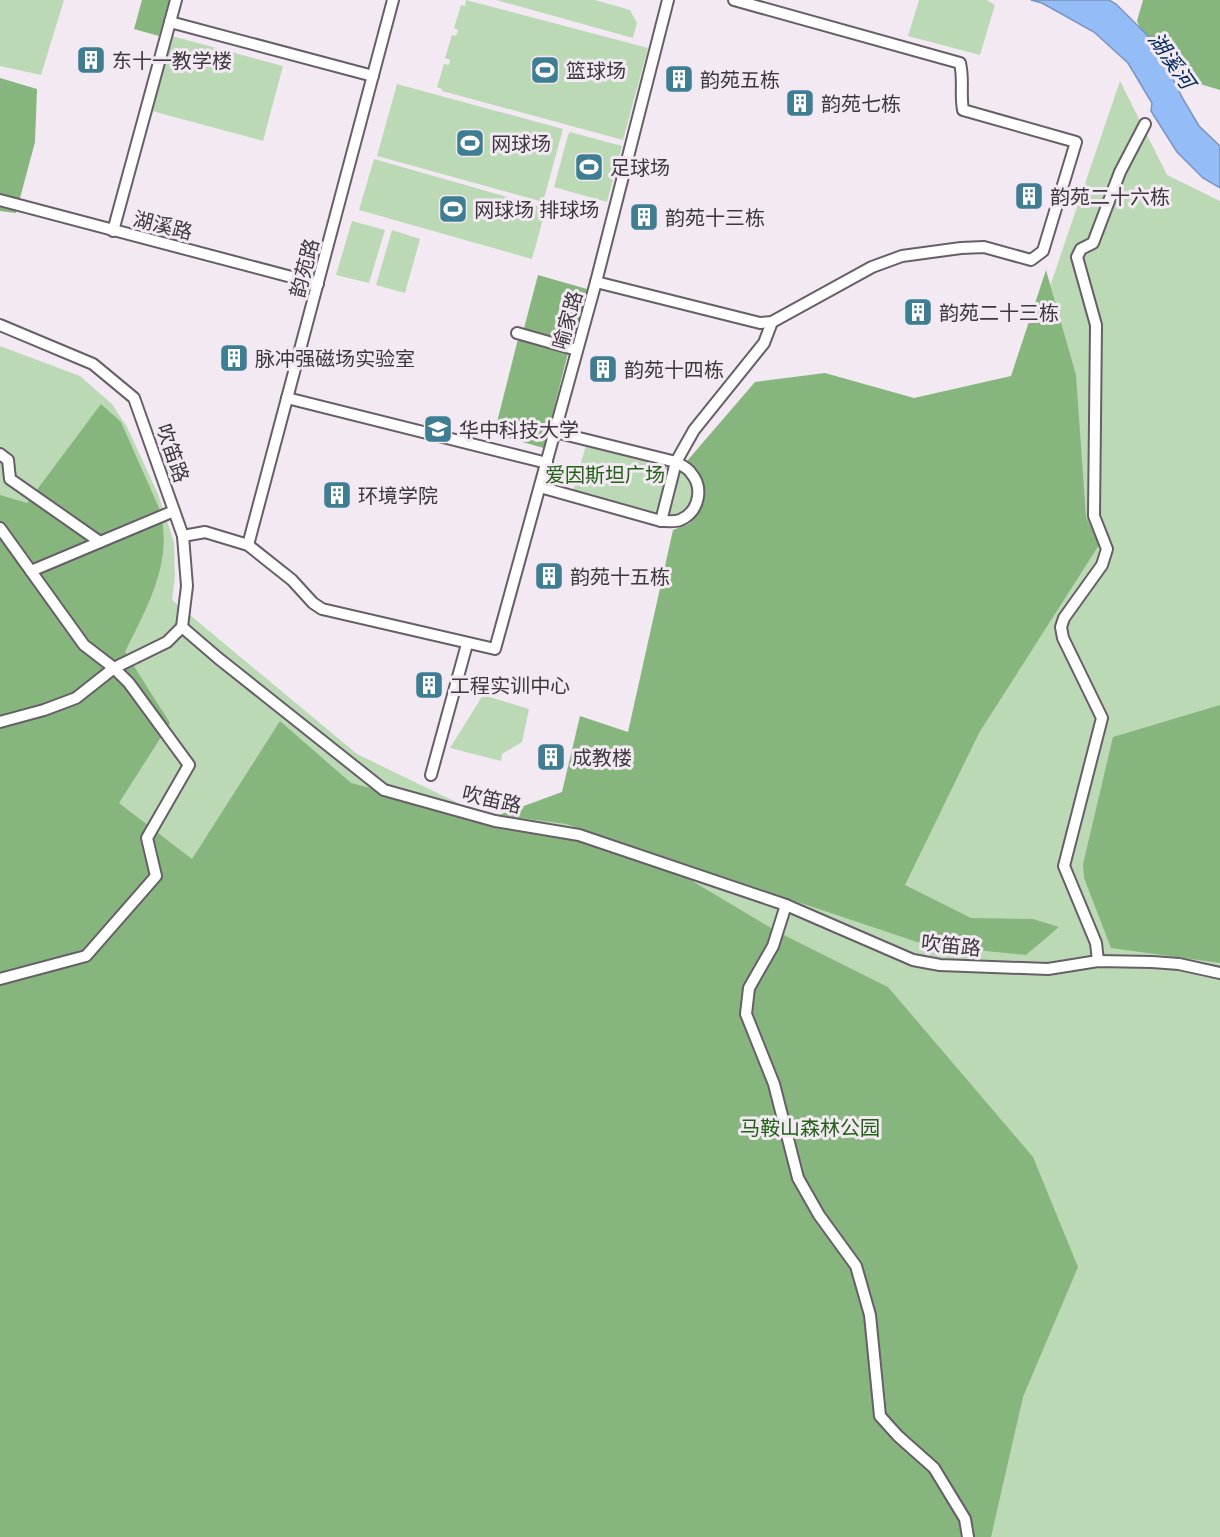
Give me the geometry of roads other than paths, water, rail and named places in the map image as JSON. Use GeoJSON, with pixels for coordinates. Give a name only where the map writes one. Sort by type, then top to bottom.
{"type":"FeatureCollection","features":[{"type":"Feature","properties":{"kind":"street"},"geometry":{"type":"LineString","coordinates":[[113,231],[176,0]]}},
{"type":"Feature","properties":{"kind":"street","name":"韵苑路"},"geometry":{"type":"LineString","coordinates":[[248,545],[393,0]]}},
{"type":"Feature","properties":{"kind":"street","name":"喻家路"},"geometry":{"type":"LineString","coordinates":[[467,644],[495,649],[596,282],[668,0]]}},
{"type":"Feature","properties":{"kind":"street"},"geometry":{"type":"LineString","coordinates":[[596,282],[760,323],[772,322],[872,267],[902,256],[961,248],[984,248],[1031,260],[1043,251],[1076,142],[963,110],[960,94],[964,78],[960,63],[734,0]]}},
{"type":"Feature","properties":{"kind":"street"},"geometry":{"type":"LineString","coordinates":[[170,22],[373,76]]}},
{"type":"Feature","properties":{"kind":"street"},"geometry":{"type":"LineString","coordinates":[[1098,961],[1095,943],[1064,866],[1102,718],[1063,638],[1061,627],[1064,618],[1102,565],[1107,549],[1094,516],[1096,325],[1077,257],[1081,249],[1093,243],[1120,172],[1145,124]]}},
{"type":"Feature","properties":{"kind":"street","name":"湖溪路"},"geometry":{"type":"LineString","coordinates":[[0,200],[318,284]]}},
{"type":"Feature","properties":{"kind":"street"},"geometry":{"type":"LineString","coordinates":[[662,521],[676,462],[694,430],[764,343],[772,322]]}},
{"type":"Feature","properties":{"kind":"street","name":"吹笛路"},"geometry":{"type":"LineString","coordinates":[[0,326],[93,364],[134,398],[183,536],[187,586],[182,627],[384,790],[495,821],[579,835],[786,905],[913,960],[940,965],[1048,969],[1098,961],[1179,964],[1220,974]]}},
{"type":"Feature","properties":{"kind":"street"},"geometry":{"type":"LineString","coordinates":[[517,333],[577,350]]}},
{"type":"Feature","properties":{"kind":"street"},"geometry":{"type":"LineString","coordinates":[[287,398],[547,463]]}},
{"type":"Feature","properties":{"kind":"street"},"geometry":{"type":"LineString","coordinates":[[540,487],[662,521],[679,521],[692,513],[698,501],[699,485],[690,471],[676,462],[555,432]]}},
{"type":"Feature","properties":{"kind":"street"},"geometry":{"type":"LineString","coordinates":[[0,454],[8,460],[10,479],[100,542]]}},
{"type":"Feature","properties":{"kind":"street"},"geometry":{"type":"LineString","coordinates":[[31,571],[174,511]]}},
{"type":"Feature","properties":{"kind":"street"},"geometry":{"type":"LineString","coordinates":[[0,528],[84,645],[129,683],[189,765],[147,838],[156,876],[86,956],[0,979]]}},
{"type":"Feature","properties":{"kind":"street"},"geometry":{"type":"LineString","coordinates":[[183,536],[205,532],[248,545],[292,580],[313,603],[322,609],[467,644],[431,775]]}},
{"type":"Feature","properties":{"kind":"street"},"geometry":{"type":"LineString","coordinates":[[0,722],[44,710],[76,698],[114,668],[167,642],[182,627]]}},
{"type":"Feature","properties":{"kind":"street"},"geometry":{"type":"LineString","coordinates":[[786,905],[774,946],[749,988],[746,1014],[774,1084],[798,1178],[819,1215],[856,1266],[870,1314],[880,1416],[898,1436],[934,1468],[964,1519],[968,1537]]}},
{"type":"Feature","properties":{"kind":"water"},"geometry":{"type":"Polygon","coordinates":[[[1031,0],[1109,0],[1116,4],[1155,43],[1199,126],[1220,146],[1220,188],[1203,178],[1177,152],[1151,111],[1152,103],[1128,63],[1094,32],[1042,3],[1031,0]]]}},
{"type":"Feature","properties":{"kind":"place","name":"东十一教学楼"},"geometry":{"type":"Point","coordinates":[91,60]}},
{"type":"Feature","properties":{"kind":"place","name":"篮球场"},"geometry":{"type":"Point","coordinates":[545,70]}},
{"type":"Feature","properties":{"kind":"place","name":"韵苑五栋"},"geometry":{"type":"Point","coordinates":[679,79]}},
{"type":"Feature","properties":{"kind":"place","name":"韵苑七栋"},"geometry":{"type":"Point","coordinates":[800,103]}},
{"type":"Feature","properties":{"kind":"place","name":"网球场"},"geometry":{"type":"Point","coordinates":[470,143]}},
{"type":"Feature","properties":{"kind":"place","name":"足球场"},"geometry":{"type":"Point","coordinates":[589,167]}},
{"type":"Feature","properties":{"kind":"place","name":"韵苑二十六栋"},"geometry":{"type":"Point","coordinates":[1029,196]}},
{"type":"Feature","properties":{"kind":"place","name":"网球场 排球场"},"geometry":{"type":"Point","coordinates":[453,209]}},
{"type":"Feature","properties":{"kind":"place","name":"韵苑十三栋"},"geometry":{"type":"Point","coordinates":[644,217]}},
{"type":"Feature","properties":{"kind":"place","name":"韵苑二十三栋"},"geometry":{"type":"Point","coordinates":[918,312]}},
{"type":"Feature","properties":{"kind":"place","name":"脉冲强磁场实验室"},"geometry":{"type":"Point","coordinates":[234,358]}},
{"type":"Feature","properties":{"kind":"place","name":"韵苑十四栋"},"geometry":{"type":"Point","coordinates":[603,369]}},
{"type":"Feature","properties":{"kind":"place","name":"华中科技大学"},"geometry":{"type":"Point","coordinates":[438,429]}},
{"type":"Feature","properties":{"kind":"place","name":"环境学院"},"geometry":{"type":"Point","coordinates":[337,495]}},
{"type":"Feature","properties":{"kind":"place","name":"韵苑十五栋"},"geometry":{"type":"Point","coordinates":[549,576]}},
{"type":"Feature","properties":{"kind":"place","name":"工程实训中心"},"geometry":{"type":"Point","coordinates":[429,685]}},
{"type":"Feature","properties":{"kind":"place","name":"成教楼"},"geometry":{"type":"Point","coordinates":[551,757]}},
{"type":"Feature","properties":{"kind":"water label","name":"湖溪河"},"geometry":{"type":"Point","coordinates":[1172,60]}},
{"type":"Feature","properties":{"kind":"park label","name":"爱因斯坦广场"},"geometry":{"type":"Point","coordinates":[605,474]}},
{"type":"Feature","properties":{"kind":"park label","name":"马鞍山森林公园"},"geometry":{"type":"Point","coordinates":[810,1127]}}]}
